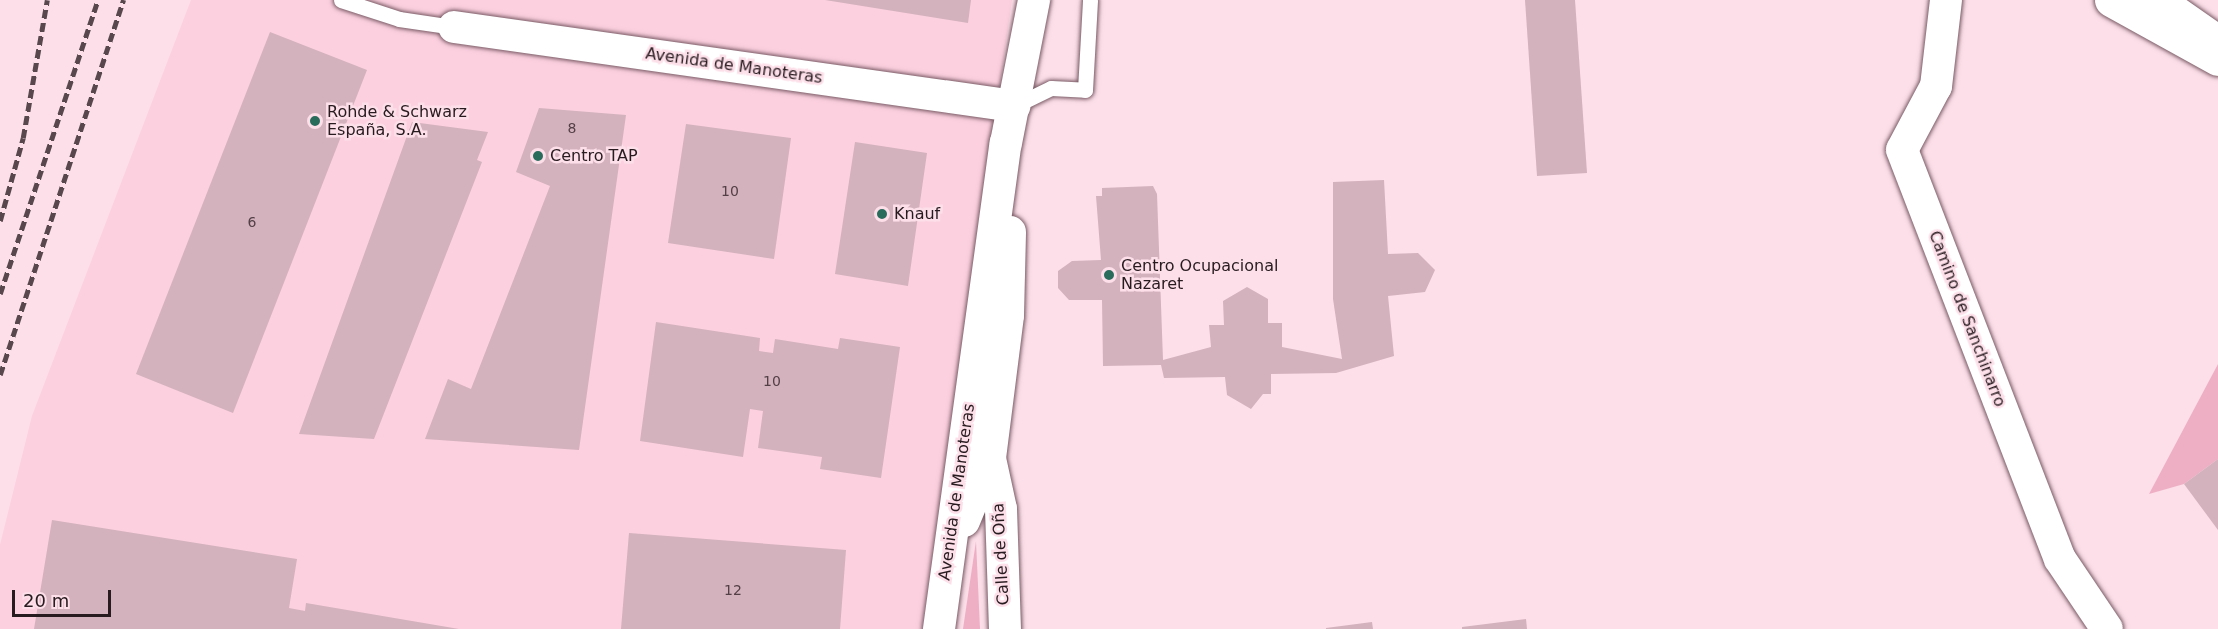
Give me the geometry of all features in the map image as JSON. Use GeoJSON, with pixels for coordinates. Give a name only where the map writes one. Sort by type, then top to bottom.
{"type":"FeatureCollection","features":[{"type":"Feature","properties":{"kind":"main road"},"geometry":{"type":"LineString","coordinates":[[2111,0],[2218,59]]}},
{"type":"Feature","properties":{"kind":"main road"},"geometry":{"type":"LineString","coordinates":[[2158,0],[2218,42]]}},
{"type":"Feature","properties":{"kind":"street","name":"Avenida de Manoteras"},"geometry":{"type":"LineString","coordinates":[[939,629],[988,267],[1034,0]]}},
{"type":"Feature","properties":{"kind":"street","name":"Camino de Sanchinarro"},"geometry":{"type":"LineString","coordinates":[[1946,0],[1936,86],[1902,150],[2060,559],[2107,629]]}},
{"type":"Feature","properties":{"kind":"street","name":"Avenida de Manoteras"},"geometry":{"type":"LineString","coordinates":[[454,27],[1014,106]]}},
{"type":"Feature","properties":{"kind":"street"},"geometry":{"type":"LineString","coordinates":[[948,561],[990,458],[1008,315],[1014,106]]}},
{"type":"Feature","properties":{"kind":"street","name":"Calle de Oña"},"geometry":{"type":"LineString","coordinates":[[988,267],[991,317],[979,426],[990,458],[1001,509],[1005,629]]}},
{"type":"Feature","properties":{"kind":"lane"},"geometry":{"type":"LineString","coordinates":[[341,0],[399,20],[454,27]]}},
{"type":"Feature","properties":{"kind":"lane"},"geometry":{"type":"LineString","coordinates":[[1014,106],[1051,88],[1085,90],[1090,0]]}},
{"type":"Feature","properties":{"kind":"shaded area"},"geometry":{"type":"Polygon","coordinates":[[[191,0],[1012,0],[922,629],[0,629],[0,545],[32,416],[191,0]]]}},
{"type":"Feature","properties":{"kind":"shaded area"},"geometry":{"type":"Polygon","coordinates":[[[2218,364],[2218,459],[2184,484],[2149,494],[2218,364]]]}},
{"type":"Feature","properties":{"kind":"shaded area"},"geometry":{"type":"Polygon","coordinates":[[[976,541],[980,629],[963,629],[976,541]]]}},
{"type":"Feature","properties":{"kind":"building"},"geometry":{"type":"Polygon","coordinates":[[[825,0],[971,0],[968,23],[825,0]]]}},
{"type":"Feature","properties":{"kind":"building"},"geometry":{"type":"Polygon","coordinates":[[[1525,0],[1575,0],[1587,173],[1537,176],[1525,0]]]}},
{"type":"Feature","properties":{"kind":"building"},"geometry":{"type":"Polygon","coordinates":[[[270,32],[367,70],[233,413],[136,374],[270,32]]]}},
{"type":"Feature","properties":{"kind":"building"},"geometry":{"type":"Polygon","coordinates":[[[539,108],[626,115],[579,450],[425,439],[448,379],[471,389],[550,186],[516,172],[539,108]]]}},
{"type":"Feature","properties":{"kind":"building"},"geometry":{"type":"Polygon","coordinates":[[[412,122],[488,132],[477,160],[482,162],[374,439],[299,434],[412,122]]]}},
{"type":"Feature","properties":{"kind":"building"},"geometry":{"type":"Polygon","coordinates":[[[686,124],[791,138],[774,259],[668,243],[686,124]]]}},
{"type":"Feature","properties":{"kind":"building","name":"Knauf"},"geometry":{"type":"Polygon","coordinates":[[[855,142],[927,153],[908,286],[835,274],[855,142]]]}},
{"type":"Feature","properties":{"kind":"building"},"geometry":{"type":"Polygon","coordinates":[[[1384,180],[1388,254],[1418,253],[1435,270],[1425,292],[1388,296],[1394,356],[1336,373],[1271,374],[1271,394],[1263,394],[1251,409],[1227,395],[1225,377],[1164,378],[1161,365],[1103,366],[1102,300],[1069,300],[1058,288],[1058,271],[1072,261],[1101,260],[1096,196],[1102,196],[1102,188],[1153,186],[1157,194],[1163,360],[1211,347],[1209,325],[1224,325],[1223,301],[1247,287],[1268,299],[1268,323],[1282,323],[1282,347],[1342,359],[1333,299],[1333,182],[1384,180]]]}},
{"type":"Feature","properties":{"kind":"building"},"geometry":{"type":"Polygon","coordinates":[[[656,322],[760,338],[759,351],[773,353],[775,339],[838,349],[840,338],[900,347],[881,478],[820,469],[822,457],[758,448],[763,411],[750,409],[743,457],[640,441],[656,322]]]}},
{"type":"Feature","properties":{"kind":"building"},"geometry":{"type":"Polygon","coordinates":[[[2218,459],[2218,530],[2184,484],[2218,459]]]}},
{"type":"Feature","properties":{"kind":"building"},"geometry":{"type":"Polygon","coordinates":[[[52,520],[297,559],[289,608],[305,611],[306,603],[459,629],[34,629],[52,520]]]}},
{"type":"Feature","properties":{"kind":"building"},"geometry":{"type":"Polygon","coordinates":[[[629,533],[846,550],[840,629],[621,629],[629,533]]]}},
{"type":"Feature","properties":{"kind":"building"},"geometry":{"type":"Polygon","coordinates":[[[1526,619],[1527,629],[1462,629],[1462,627],[1526,619]]]}},
{"type":"Feature","properties":{"kind":"building"},"geometry":{"type":"Polygon","coordinates":[[[1372,622],[1373,629],[1326,629],[1326,628],[1372,622]]]}},
{"type":"Feature","properties":{"kind":"railway"},"geometry":{"type":"LineString","coordinates":[[0,221],[23,138],[47,0]]}},
{"type":"Feature","properties":{"kind":"railway"},"geometry":{"type":"LineString","coordinates":[[0,294],[98,0]]}},
{"type":"Feature","properties":{"kind":"railway"},"geometry":{"type":"LineString","coordinates":[[0,375],[123,0]]}},
{"type":"Feature","properties":{"kind":"place","name":"Rohde & Schwarz España, S.A."},"geometry":{"type":"Point","coordinates":[315,121]}},
{"type":"Feature","properties":{"kind":"place","name":"Centro TAP"},"geometry":{"type":"Point","coordinates":[538,156]}},
{"type":"Feature","properties":{"kind":"place","name":"Knauf"},"geometry":{"type":"Point","coordinates":[882,214]}},
{"type":"Feature","properties":{"kind":"place","name":"Centro Ocupacional Nazaret"},"geometry":{"type":"Point","coordinates":[1109,275]}}]}
